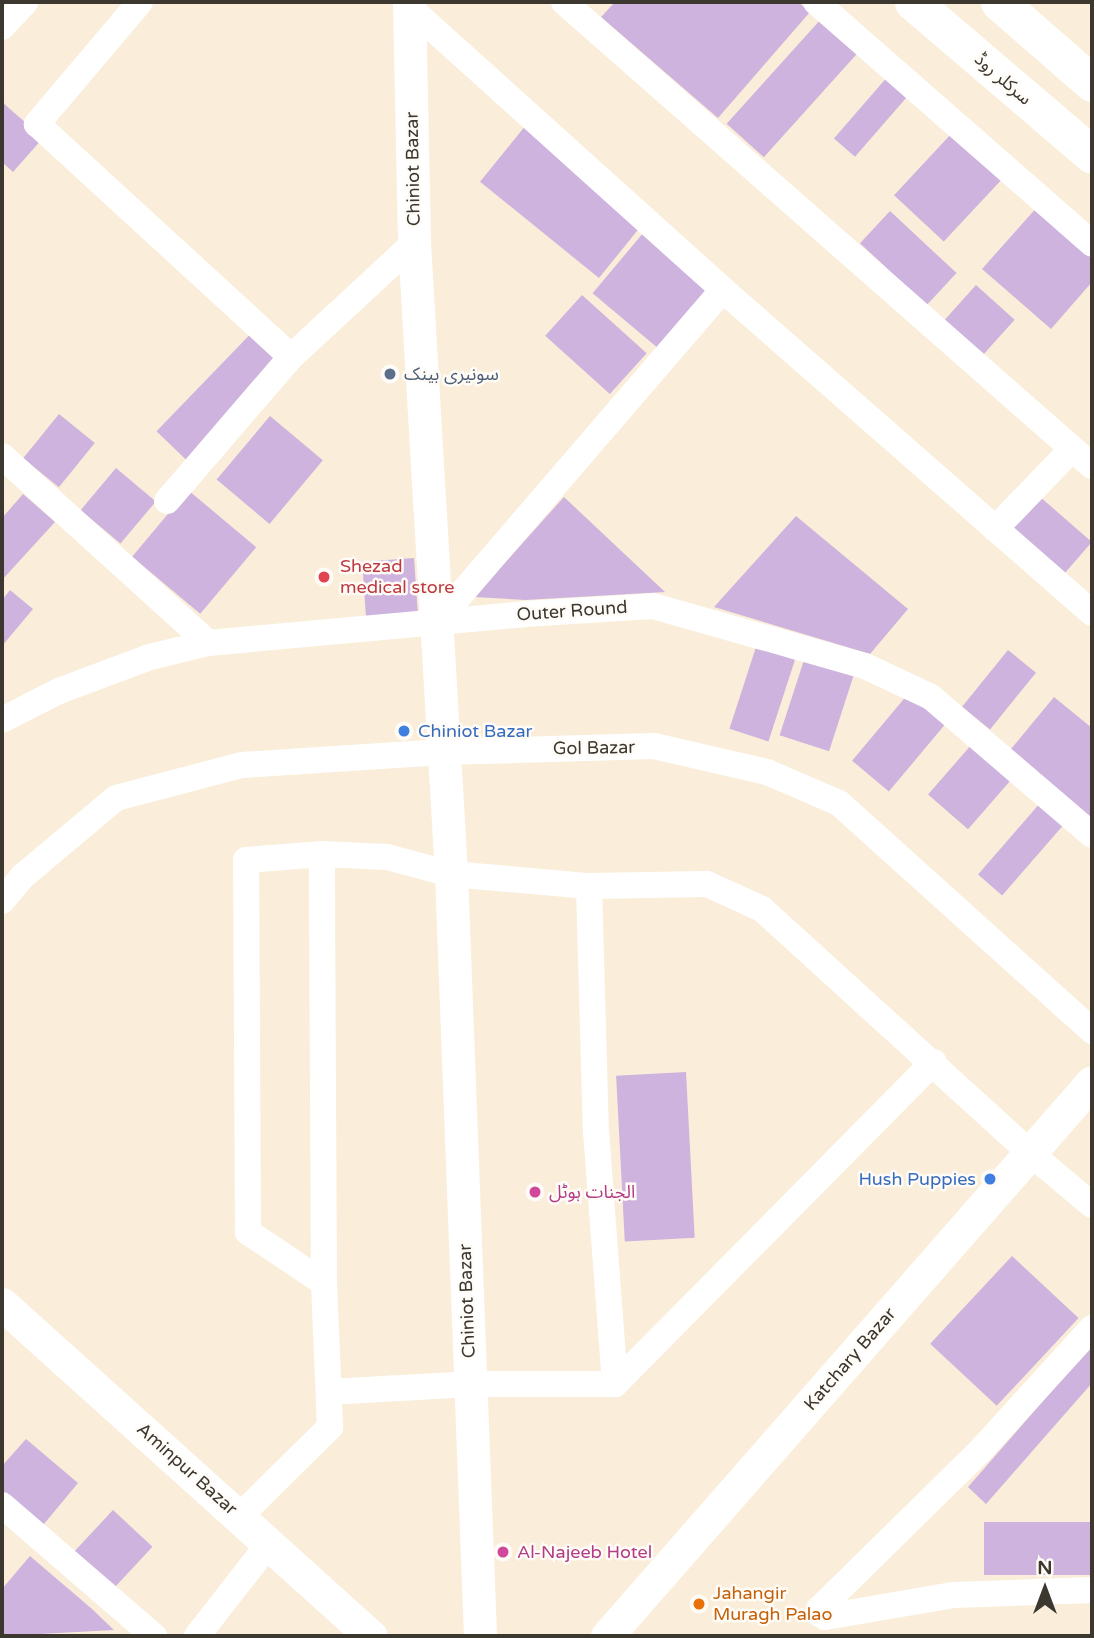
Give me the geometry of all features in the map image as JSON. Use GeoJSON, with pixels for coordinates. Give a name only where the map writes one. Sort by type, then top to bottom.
{"type":"FeatureCollection","features":[{"type":"Feature","properties":{"kind":"main road","name":"سرکلر روڈ"},"geometry":{"type":"LineString","coordinates":[[914,2],[1092,155]]}},
{"type":"Feature","properties":{"kind":"main road"},"geometry":{"type":"LineString","coordinates":[[999,2],[1092,83]]}},
{"type":"Feature","properties":{"kind":"street"},"geometry":{"type":"LineString","coordinates":[[2,27],[25,2]]}},
{"type":"Feature","properties":{"kind":"street"},"geometry":{"type":"LineString","coordinates":[[141,2],[37,124],[291,357]]}},
{"type":"Feature","properties":{"kind":"street"},"geometry":{"type":"LineString","coordinates":[[564,2],[1092,466]]}},
{"type":"Feature","properties":{"kind":"street"},"geometry":{"type":"LineString","coordinates":[[816,2],[1092,244]]}},
{"type":"Feature","properties":{"kind":"street"},"geometry":{"type":"LineString","coordinates":[[410,5],[723,289],[1092,613]]}},
{"type":"Feature","properties":{"kind":"street","name":"Chiniot Bazar"},"geometry":{"type":"LineString","coordinates":[[410,5],[414,243],[451,874],[480,1636]]}},
{"type":"Feature","properties":{"kind":"street"},"geometry":{"type":"LineString","coordinates":[[167,501],[291,357],[414,243]]}},
{"type":"Feature","properties":{"kind":"street"},"geometry":{"type":"LineString","coordinates":[[437,622],[723,289]]}},
{"type":"Feature","properties":{"kind":"street"},"geometry":{"type":"LineString","coordinates":[[995,529],[1072,449]]}},
{"type":"Feature","properties":{"kind":"street"},"geometry":{"type":"LineString","coordinates":[[2,456],[208,643]]}},
{"type":"Feature","properties":{"kind":"street","name":"Outer Round"},"geometry":{"type":"LineString","coordinates":[[3,717],[59,691],[150,657],[208,643],[653,606],[865,666],[931,697],[1092,835]]}},
{"type":"Feature","properties":{"kind":"street","name":"Gol Bazar"},"geometry":{"type":"LineString","coordinates":[[2,901],[23,876],[116,798],[242,765],[443,752],[654,746],[767,772],[839,803],[1092,1031]]}},
{"type":"Feature","properties":{"kind":"street"},"geometry":{"type":"LineString","coordinates":[[240,1516],[330,1427],[324,1283],[322,854]]}},
{"type":"Feature","properties":{"kind":"street"},"geometry":{"type":"LineString","coordinates":[[324,1283],[248,1233],[246,860],[322,854],[387,857],[451,874],[589,886],[707,884],[762,909],[1030,1153],[1092,1205]]}},
{"type":"Feature","properties":{"kind":"street"},"geometry":{"type":"LineString","coordinates":[[589,886],[596,1131],[615,1384]]}},
{"type":"Feature","properties":{"kind":"street"},"geometry":{"type":"LineString","coordinates":[[329,1392],[470,1384],[615,1384],[933,1062]]}},
{"type":"Feature","properties":{"kind":"street","name":"Katchary Bazar"},"geometry":{"type":"LineString","coordinates":[[607,1636],[1092,1082]]}},
{"type":"Feature","properties":{"kind":"street","name":"Aminpur Bazar"},"geometry":{"type":"LineString","coordinates":[[2,1304],[371,1636]]}},
{"type":"Feature","properties":{"kind":"street"},"geometry":{"type":"LineString","coordinates":[[1092,1328],[979,1452],[819,1609],[820,1614],[825,1617],[954,1595],[1092,1590]]}},
{"type":"Feature","properties":{"kind":"street"},"geometry":{"type":"LineString","coordinates":[[2,1505],[154,1636]]}},
{"type":"Feature","properties":{"kind":"street"},"geometry":{"type":"LineString","coordinates":[[197,1636],[268,1544]]}},
{"type":"Feature","properties":{"kind":"building"},"geometry":{"type":"Polygon","coordinates":[[[615,2],[798,2],[810,12],[718,118],[601,17],[615,2]]]}},
{"type":"Feature","properties":{"kind":"building"},"geometry":{"type":"Polygon","coordinates":[[[821,19],[858,52],[764,157],[727,124],[821,19]]]}},
{"type":"Feature","properties":{"kind":"building"},"geometry":{"type":"Polygon","coordinates":[[[889,75],[910,93],[855,157],[834,138],[889,75]]]}},
{"type":"Feature","properties":{"kind":"building"},"geometry":{"type":"Polygon","coordinates":[[[2,102],[43,138],[13,172],[2,162],[2,102]]]}},
{"type":"Feature","properties":{"kind":"building"},"geometry":{"type":"Polygon","coordinates":[[[526,125],[645,221],[599,278],[480,182],[526,125]]]}},
{"type":"Feature","properties":{"kind":"building"},"geometry":{"type":"Polygon","coordinates":[[[952,133],[1002,179],[944,242],[894,195],[952,133]]]}},
{"type":"Feature","properties":{"kind":"building"},"geometry":{"type":"Polygon","coordinates":[[[1039,205],[1092,251],[1092,282],[1051,329],[982,269],[1039,205]]]}},
{"type":"Feature","properties":{"kind":"building"},"geometry":{"type":"Polygon","coordinates":[[[890,211],[957,273],[927,305],[860,243],[890,211]]]}},
{"type":"Feature","properties":{"kind":"building"},"geometry":{"type":"Polygon","coordinates":[[[644,232],[714,290],[662,352],[593,293],[644,232]]]}},
{"type":"Feature","properties":{"kind":"building"},"geometry":{"type":"Polygon","coordinates":[[[976,285],[1015,320],[983,355],[944,321],[976,285]]]}},
{"type":"Feature","properties":{"kind":"building"},"geometry":{"type":"Polygon","coordinates":[[[582,295],[647,353],[610,394],[545,336],[582,295]]]}},
{"type":"Feature","properties":{"kind":"building"},"geometry":{"type":"Polygon","coordinates":[[[260,324],[300,363],[197,470],[156,431],[260,324]]]}},
{"type":"Feature","properties":{"kind":"building"},"geometry":{"type":"Polygon","coordinates":[[[59,414],[95,443],[59,487],[23,458],[59,414]]]}},
{"type":"Feature","properties":{"kind":"building"},"geometry":{"type":"Polygon","coordinates":[[[270,416],[323,460],[270,524],[217,480],[270,416]]]}},
{"type":"Feature","properties":{"kind":"building"},"geometry":{"type":"Polygon","coordinates":[[[116,468],[156,501],[120,544],[81,510],[116,468]]]}},
{"type":"Feature","properties":{"kind":"building"},"geometry":{"type":"Polygon","coordinates":[[[188,490],[256,547],[200,614],[132,557],[188,490]]]}},
{"type":"Feature","properties":{"kind":"building"},"geometry":{"type":"Polygon","coordinates":[[[23,494],[55,522],[2,580],[2,518],[23,494]]]}},
{"type":"Feature","properties":{"kind":"building"},"geometry":{"type":"Polygon","coordinates":[[[1039,496],[1092,542],[1063,575],[1010,529],[1039,496]]]}},
{"type":"Feature","properties":{"kind":"building"},"geometry":{"type":"Polygon","coordinates":[[[564,497],[665,592],[525,600],[474,597],[564,497]]]}},
{"type":"Feature","properties":{"kind":"building"},"geometry":{"type":"Polygon","coordinates":[[[796,516],[908,609],[870,654],[714,607],[796,516]]]}},
{"type":"Feature","properties":{"kind":"building"},"geometry":{"type":"Polygon","coordinates":[[[414,558],[418,613],[366,616],[362,562],[414,558]]]}},
{"type":"Feature","properties":{"kind":"building"},"geometry":{"type":"Polygon","coordinates":[[[10,590],[33,609],[2,646],[2,600],[10,590]]]}},
{"type":"Feature","properties":{"kind":"building"},"geometry":{"type":"Polygon","coordinates":[[[756,647],[795,660],[768,741],[729,729],[756,647]]]}},
{"type":"Feature","properties":{"kind":"building"},"geometry":{"type":"Polygon","coordinates":[[[1008,650],[1036,673],[990,729],[962,707],[1008,650]]]}},
{"type":"Feature","properties":{"kind":"building"},"geometry":{"type":"Polygon","coordinates":[[[804,660],[853,676],[829,751],[780,735],[804,660]]]}},
{"type":"Feature","properties":{"kind":"building"},"geometry":{"type":"Polygon","coordinates":[[[908,694],[945,725],[889,791],[852,761],[908,694]]]}},
{"type":"Feature","properties":{"kind":"building"},"geometry":{"type":"Polygon","coordinates":[[[1054,697],[1092,728],[1092,826],[1006,755],[1054,697]]]}},
{"type":"Feature","properties":{"kind":"building"},"geometry":{"type":"Polygon","coordinates":[[[972,744],[1012,779],[968,829],[928,795],[972,744]]]}},
{"type":"Feature","properties":{"kind":"building"},"geometry":{"type":"Polygon","coordinates":[[[1041,802],[1065,823],[1002,895],[978,874],[1041,802]]]}},
{"type":"Feature","properties":{"kind":"building"},"geometry":{"type":"Polygon","coordinates":[[[686,1072],[695,1238],[625,1241],[616,1076],[686,1072]]]}},
{"type":"Feature","properties":{"kind":"building"},"geometry":{"type":"Polygon","coordinates":[[[1012,1256],[1079,1318],[997,1406],[930,1344],[1012,1256]]]}},
{"type":"Feature","properties":{"kind":"building"},"geometry":{"type":"Polygon","coordinates":[[[1092,1345],[1092,1383],[986,1504],[968,1487],[1092,1345]]]}},
{"type":"Feature","properties":{"kind":"building"},"geometry":{"type":"Polygon","coordinates":[[[26,1439],[78,1483],[39,1530],[2,1498],[2,1466],[26,1439]]]}},
{"type":"Feature","properties":{"kind":"building"},"geometry":{"type":"Polygon","coordinates":[[[113,1510],[152,1547],[106,1597],[67,1560],[113,1510]]]}},
{"type":"Feature","properties":{"kind":"building"},"geometry":{"type":"Polygon","coordinates":[[[984,1522],[1092,1522],[1092,1575],[984,1575],[984,1522]]]}},
{"type":"Feature","properties":{"kind":"building"},"geometry":{"type":"Polygon","coordinates":[[[30,1556],[114,1630],[2,1636],[2,1589],[30,1556]]]}},
{"type":"Feature","properties":{"kind":"place","name":"سونیری بینک"},"geometry":{"type":"Point","coordinates":[390,374]}},
{"type":"Feature","properties":{"kind":"place","name":"Shezad medical store"},"geometry":{"type":"Point","coordinates":[324,577]}},
{"type":"Feature","properties":{"kind":"place","name":"Chiniot Bazar"},"geometry":{"type":"Point","coordinates":[404,731]}},
{"type":"Feature","properties":{"kind":"place","name":"Hush Puppies"},"geometry":{"type":"Point","coordinates":[990,1179]}},
{"type":"Feature","properties":{"kind":"place","name":"الجنات ہوٹل"},"geometry":{"type":"Point","coordinates":[535,1192]}},
{"type":"Feature","properties":{"kind":"place","name":"Al-Najeeb Hotel"},"geometry":{"type":"Point","coordinates":[503,1552]}},
{"type":"Feature","properties":{"kind":"place","name":"Jahangir Muragh Palao"},"geometry":{"type":"Point","coordinates":[699,1604]}}]}
